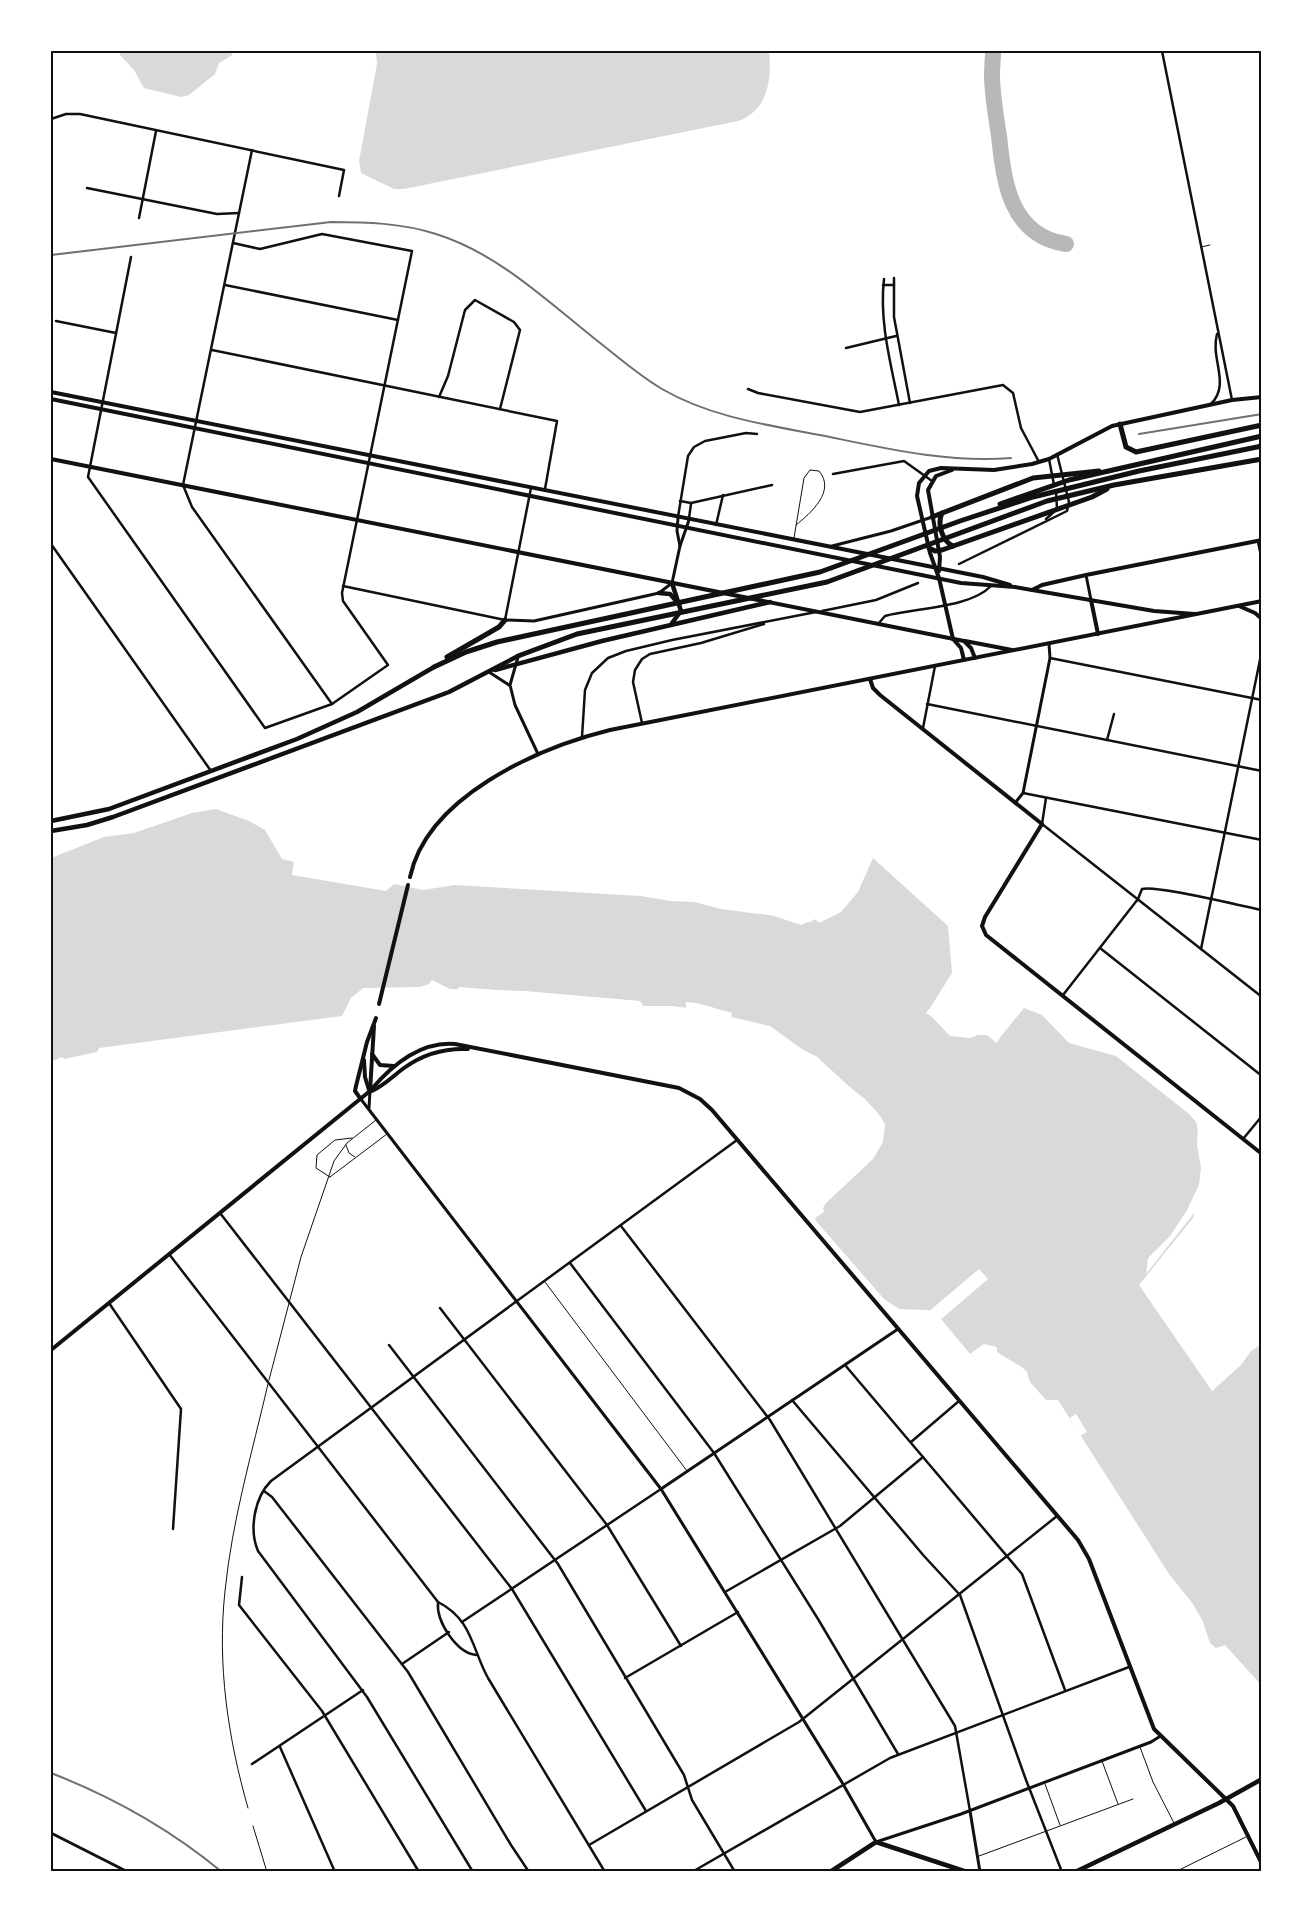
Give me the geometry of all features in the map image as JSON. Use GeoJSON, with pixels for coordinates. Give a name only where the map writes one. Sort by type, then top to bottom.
{"type":"FeatureCollection","features":[{"type":"Feature","properties":{"kind":"highway"},"geometry":{"type":"LineString","coordinates":[[1120,424],[1126,447],[1136,452],[1262,425]]}},
{"type":"Feature","properties":{"kind":"highway"},"geometry":{"type":"LineString","coordinates":[[932,517],[1037,477],[1109,470],[1262,436]]}},
{"type":"Feature","properties":{"kind":"highway"},"geometry":{"type":"LineString","coordinates":[[434,667],[466,652],[497,642],[829,569],[982,513],[1047,492],[1262,446]]}},
{"type":"Feature","properties":{"kind":"highway"},"geometry":{"type":"LineString","coordinates":[[518,656],[572,636],[833,580],[1027,507],[1114,485],[1262,460]]}},
{"type":"Feature","properties":{"kind":"highway"},"geometry":{"type":"LineString","coordinates":[[982,513],[1036,490],[1102,471]]}},
{"type":"Feature","properties":{"kind":"highway"},"geometry":{"type":"LineString","coordinates":[[928,548],[939,551],[1092,496],[1106,488]]}},
{"type":"Feature","properties":{"kind":"highway"},"geometry":{"type":"LineString","coordinates":[[942,513],[940,520],[945,539],[953,546]]}},
{"type":"Feature","properties":{"kind":"highway"},"geometry":{"type":"LineString","coordinates":[[434,667],[458,650],[499,628],[505,620]]}},
{"type":"Feature","properties":{"kind":"main road"},"geometry":{"type":"LineString","coordinates":[[51,392],[994,580],[1015,587]]}},
{"type":"Feature","properties":{"kind":"main road"},"geometry":{"type":"LineString","coordinates":[[964,660],[961,648],[953,639],[937,569],[928,548],[922,521],[917,490],[925,475],[938,468],[994,470],[1039,462],[1049,459],[1106,429],[1120,424],[1232,400],[1262,397]]}},
{"type":"Feature","properties":{"kind":"main road"},"geometry":{"type":"LineString","coordinates":[[51,399],[939,578],[991,586],[1015,587],[1090,600],[1195,614]]}},
{"type":"Feature","properties":{"kind":"main road"},"geometry":{"type":"LineString","coordinates":[[51,459],[1014,650]]}},
{"type":"Feature","properties":{"kind":"main road"},"geometry":{"type":"LineString","coordinates":[[937,569],[939,551],[927,493],[932,481],[939,474],[954,470]]}},
{"type":"Feature","properties":{"kind":"main road"},"geometry":{"type":"LineString","coordinates":[[734,536],[735,528]]}},
{"type":"Feature","properties":{"kind":"main road"},"geometry":{"type":"LineString","coordinates":[[1032,590],[1049,583],[1260,540]]}},
{"type":"Feature","properties":{"kind":"main road"},"geometry":{"type":"LineString","coordinates":[[669,625],[680,615],[680,606],[672,583]]}},
{"type":"Feature","properties":{"kind":"main road"},"geometry":{"type":"LineString","coordinates":[[659,593],[670,594],[680,606]]}},
{"type":"Feature","properties":{"kind":"main road"},"geometry":{"type":"LineString","coordinates":[[1090,600],[1098,634]]}},
{"type":"Feature","properties":{"kind":"main road"},"geometry":{"type":"LineString","coordinates":[[410,877],[411,870],[426,837],[445,815],[485,785],[538,754],[582,738],[642,724],[1262,601]]}},
{"type":"Feature","properties":{"kind":"main road"},"geometry":{"type":"LineString","coordinates":[[489,672],[602,641],[770,602]]}},
{"type":"Feature","properties":{"kind":"main road"},"geometry":{"type":"LineString","coordinates":[[1237,606],[1255,613],[1262,619]]}},
{"type":"Feature","properties":{"kind":"main road"},"geometry":{"type":"LineString","coordinates":[[964,641],[971,648],[975,658]]}},
{"type":"Feature","properties":{"kind":"main road"},"geometry":{"type":"LineString","coordinates":[[51,831],[87,825],[113,817],[444,694],[518,656]]}},
{"type":"Feature","properties":{"kind":"main road"},"geometry":{"type":"LineString","coordinates":[[51,821],[104,811],[212,772],[328,726],[434,667]]}},
{"type":"Feature","properties":{"kind":"main road"},"geometry":{"type":"LineString","coordinates":[[870,679],[877,693],[1042,824],[985,917],[982,928],[989,939],[1262,1154]]}},
{"type":"Feature","properties":{"kind":"main road"},"geometry":{"type":"LineString","coordinates":[[379,1004],[408,885]]}},
{"type":"Feature","properties":{"kind":"main road"},"geometry":{"type":"LineString","coordinates":[[370,1092],[371,1052],[377,1012]]}},
{"type":"Feature","properties":{"kind":"main road"},"geometry":{"type":"LineString","coordinates":[[360,1098],[356,1091],[365,1048],[376,1018]]}},
{"type":"Feature","properties":{"kind":"main road"},"geometry":{"type":"LineString","coordinates":[[370,1092],[396,1066],[417,1052],[438,1045],[455,1044],[674,1086],[703,1102],[1086,1552],[1149,1720],[1159,1737],[1227,1799],[1235,1809],[1262,1864]]}},
{"type":"Feature","properties":{"kind":"main road"},"geometry":{"type":"LineString","coordinates":[[365,1048],[365,1077],[370,1092]]}},
{"type":"Feature","properties":{"kind":"main road"},"geometry":{"type":"LineString","coordinates":[[51,1350],[360,1098],[382,1086],[404,1068],[424,1056],[454,1048],[476,1049]]}},
{"type":"Feature","properties":{"kind":"main road"},"geometry":{"type":"LineString","coordinates":[[371,1052],[380,1065],[396,1066]]}},
{"type":"Feature","properties":{"kind":"main road"},"geometry":{"type":"LineString","coordinates":[[1075,1872],[1227,1799],[1262,1779]]}},
{"type":"Feature","properties":{"kind":"main road"},"geometry":{"type":"LineString","coordinates":[[833,1870],[876,1842],[966,1872]]}},
{"type":"Feature","properties":{"kind":"street"},"geometry":{"type":"LineString","coordinates":[[1162,51],[1217,333],[1232,400]]}},
{"type":"Feature","properties":{"kind":"street"},"geometry":{"type":"LineString","coordinates":[[51,119],[66,114],[88,116],[344,170],[339,196]]}},
{"type":"Feature","properties":{"kind":"street"},"geometry":{"type":"LineString","coordinates":[[139,218],[156,131]]}},
{"type":"Feature","properties":{"kind":"street"},"geometry":{"type":"LineString","coordinates":[[252,150],[183,485],[192,507],[332,704]]}},
{"type":"Feature","properties":{"kind":"street"},"geometry":{"type":"LineString","coordinates":[[87,188],[217,214],[239,213]]}},
{"type":"Feature","properties":{"kind":"street"},"geometry":{"type":"LineString","coordinates":[[131,257],[88,475],[265,728],[332,704],[388,665],[343,601],[343,586],[412,251],[322,234],[260,249],[233,243]]}},
{"type":"Feature","properties":{"kind":"street"},"geometry":{"type":"LineString","coordinates":[[894,278],[896,336],[910,403]]}},
{"type":"Feature","properties":{"kind":"street"},"geometry":{"type":"LineString","coordinates":[[884,279],[886,338],[899,405]]}},
{"type":"Feature","properties":{"kind":"street"},"geometry":{"type":"LineString","coordinates":[[225,284],[398,320]]}},
{"type":"Feature","properties":{"kind":"street"},"geometry":{"type":"LineString","coordinates":[[883,285],[894,285]]}},
{"type":"Feature","properties":{"kind":"street"},"geometry":{"type":"LineString","coordinates":[[438,397],[448,376],[465,310],[475,300],[514,322],[520,330],[500,409]]}},
{"type":"Feature","properties":{"kind":"street"},"geometry":{"type":"LineString","coordinates":[[56,321],[116,333]]}},
{"type":"Feature","properties":{"kind":"street"},"geometry":{"type":"LineString","coordinates":[[1210,406],[1217,398],[1221,385],[1215,352],[1217,333]]}},
{"type":"Feature","properties":{"kind":"street"},"geometry":{"type":"LineString","coordinates":[[846,348],[896,336]]}},
{"type":"Feature","properties":{"kind":"street"},"geometry":{"type":"LineString","coordinates":[[211,350],[557,421],[544,491]]}},
{"type":"Feature","properties":{"kind":"street"},"geometry":{"type":"LineString","coordinates":[[748,389],[758,393],[860,412],[999,385],[1007,387],[1013,393],[1021,428],[1039,462]]}},
{"type":"Feature","properties":{"kind":"street"},"geometry":{"type":"LineString","coordinates":[[680,546],[677,525],[680,501],[688,456],[694,447],[705,441],[746,433],[757,434]]}},
{"type":"Feature","properties":{"kind":"street"},"geometry":{"type":"LineString","coordinates":[[958,564],[1062,514],[1069,508],[1057,454]]}},
{"type":"Feature","properties":{"kind":"street"},"geometry":{"type":"LineString","coordinates":[[1041,523],[1055,514],[1058,505],[1049,459]]}},
{"type":"Feature","properties":{"kind":"street"},"geometry":{"type":"LineString","coordinates":[[833,474],[904,461],[932,481]]}},
{"type":"Feature","properties":{"kind":"street"},"geometry":{"type":"LineString","coordinates":[[680,501],[691,503],[772,485]]}},
{"type":"Feature","properties":{"kind":"street"},"geometry":{"type":"LineString","coordinates":[[505,620],[531,488]]}},
{"type":"Feature","properties":{"kind":"street"},"geometry":{"type":"LineString","coordinates":[[716,525],[723,495]]}},
{"type":"Feature","properties":{"kind":"street"},"geometry":{"type":"LineString","coordinates":[[343,586],[505,620],[534,621],[659,593],[672,583],[680,546],[688,527],[691,503]]}},
{"type":"Feature","properties":{"kind":"street"},"geometry":{"type":"LineString","coordinates":[[827,547],[891,532],[932,517]]}},
{"type":"Feature","properties":{"kind":"street"},"geometry":{"type":"LineString","coordinates":[[1260,540],[1262,559]]}},
{"type":"Feature","properties":{"kind":"street"},"geometry":{"type":"LineString","coordinates":[[51,544],[212,772]]}},
{"type":"Feature","properties":{"kind":"street"},"geometry":{"type":"LineString","coordinates":[[1086,575],[1090,600]]}},
{"type":"Feature","properties":{"kind":"street"},"geometry":{"type":"LineString","coordinates":[[582,738],[584,690],[592,673],[608,658],[626,651],[665,641],[876,600],[918,583]]}},
{"type":"Feature","properties":{"kind":"street"},"geometry":{"type":"LineString","coordinates":[[878,624],[886,616],[978,596],[991,586]]}},
{"type":"Feature","properties":{"kind":"street"},"geometry":{"type":"LineString","coordinates":[[642,724],[633,682],[635,670],[642,659],[650,654],[715,639],[770,622]]}},
{"type":"Feature","properties":{"kind":"street"},"geometry":{"type":"LineString","coordinates":[[1015,802],[1023,793],[1050,658],[1049,644]]}},
{"type":"Feature","properties":{"kind":"street"},"geometry":{"type":"LineString","coordinates":[[1201,949],[1262,650]]}},
{"type":"Feature","properties":{"kind":"street"},"geometry":{"type":"LineString","coordinates":[[518,656],[510,686],[513,700],[538,754]]}},
{"type":"Feature","properties":{"kind":"street"},"geometry":{"type":"LineString","coordinates":[[1050,658],[1262,700]]}},
{"type":"Feature","properties":{"kind":"street"},"geometry":{"type":"LineString","coordinates":[[922,729],[935,666]]}},
{"type":"Feature","properties":{"kind":"street"},"geometry":{"type":"LineString","coordinates":[[489,672],[510,686]]}},
{"type":"Feature","properties":{"kind":"street"},"geometry":{"type":"LineString","coordinates":[[927,704],[1262,771]]}},
{"type":"Feature","properties":{"kind":"street"},"geometry":{"type":"LineString","coordinates":[[1107,740],[1114,714]]}},
{"type":"Feature","properties":{"kind":"street"},"geometry":{"type":"LineString","coordinates":[[1023,793],[1262,840]]}},
{"type":"Feature","properties":{"kind":"street"},"geometry":{"type":"LineString","coordinates":[[1046,798],[1042,824],[1262,997]]}},
{"type":"Feature","properties":{"kind":"street"},"geometry":{"type":"LineString","coordinates":[[1062,996],[1138,899],[1142,889],[1147,888],[1262,910]]}},
{"type":"Feature","properties":{"kind":"street"},"geometry":{"type":"LineString","coordinates":[[1100,948],[1262,1076]]}},
{"type":"Feature","properties":{"kind":"street"},"geometry":{"type":"LineString","coordinates":[[369,1109],[370,1092]]}},
{"type":"Feature","properties":{"kind":"street"},"geometry":{"type":"LineString","coordinates":[[360,1098],[661,1488],[844,1784],[876,1842],[970,1811],[1102,1761],[1159,1737]]}},
{"type":"Feature","properties":{"kind":"street"},"geometry":{"type":"LineString","coordinates":[[1243,1139],[1262,1116]]}},
{"type":"Feature","properties":{"kind":"street"},"geometry":{"type":"LineString","coordinates":[[474,1872],[363,1690],[258,1551],[252,1527],[264,1491],[271,1481],[318,1446],[737,1140]]}},
{"type":"Feature","properties":{"kind":"street"},"geometry":{"type":"LineString","coordinates":[[220,1212],[512,1589],[646,1812]]}},
{"type":"Feature","properties":{"kind":"street"},"geometry":{"type":"LineString","coordinates":[[621,1226],[767,1417],[955,1726],[980,1872]]}},
{"type":"Feature","properties":{"kind":"street"},"geometry":{"type":"LineString","coordinates":[[169,1254],[438,1602],[449,1609],[462,1622],[476,1646],[477,1655],[605,1872]]}},
{"type":"Feature","properties":{"kind":"street"},"geometry":{"type":"LineString","coordinates":[[570,1263],[714,1453],[898,1754]]}},
{"type":"Feature","properties":{"kind":"street"},"geometry":{"type":"LineString","coordinates":[[109,1303],[181,1409],[173,1529]]}},
{"type":"Feature","properties":{"kind":"street"},"geometry":{"type":"LineString","coordinates":[[440,1308],[608,1525],[681,1646]]}},
{"type":"Feature","properties":{"kind":"street"},"geometry":{"type":"LineString","coordinates":[[462,1622],[898,1329]]}},
{"type":"Feature","properties":{"kind":"street"},"geometry":{"type":"LineString","coordinates":[[389,1345],[555,1560],[688,1787],[692,1800],[735,1872]]}},
{"type":"Feature","properties":{"kind":"street"},"geometry":{"type":"LineString","coordinates":[[845,1365],[1006,1555],[1027,1584],[1065,1690]]}},
{"type":"Feature","properties":{"kind":"street"},"geometry":{"type":"LineString","coordinates":[[792,1400],[959,1593],[1062,1872]]}},
{"type":"Feature","properties":{"kind":"street"},"geometry":{"type":"LineString","coordinates":[[910,1443],[959,1402]]}},
{"type":"Feature","properties":{"kind":"street"},"geometry":{"type":"LineString","coordinates":[[725,1592],[781,1560],[787,1559],[836,1528],[923,1457]]}},
{"type":"Feature","properties":{"kind":"street"},"geometry":{"type":"LineString","coordinates":[[264,1491],[272,1497],[402,1664],[529,1872]]}},
{"type":"Feature","properties":{"kind":"street"},"geometry":{"type":"LineString","coordinates":[[589,1845],[803,1719],[1057,1516]]}},
{"type":"Feature","properties":{"kind":"street"},"geometry":{"type":"LineString","coordinates":[[242,1577],[239,1605],[325,1716],[419,1872]]}},
{"type":"Feature","properties":{"kind":"street"},"geometry":{"type":"LineString","coordinates":[[438,1602],[438,1615],[462,1650],[477,1655]]}},
{"type":"Feature","properties":{"kind":"street"},"geometry":{"type":"LineString","coordinates":[[625,1678],[738,1612]]}},
{"type":"Feature","properties":{"kind":"street"},"geometry":{"type":"LineString","coordinates":[[402,1664],[449,1632]]}},
{"type":"Feature","properties":{"kind":"street"},"geometry":{"type":"LineString","coordinates":[[692,1872],[898,1754],[1129,1667]]}},
{"type":"Feature","properties":{"kind":"street"},"geometry":{"type":"LineString","coordinates":[[252,1764],[363,1690]]}},
{"type":"Feature","properties":{"kind":"street"},"geometry":{"type":"LineString","coordinates":[[280,1747],[335,1872]]}},
{"type":"Feature","properties":{"kind":"street"},"geometry":{"type":"LineString","coordinates":[[51,1833],[128,1872]]}},
{"type":"Feature","properties":{"kind":"lane"},"geometry":{"type":"LineString","coordinates":[[1200,247],[1210,245]]}},
{"type":"Feature","properties":{"kind":"lane"},"geometry":{"type":"LineString","coordinates":[[793,540],[804,478],[810,470],[819,471],[824,480],[820,502],[813,511],[796,525]]}},
{"type":"Feature","properties":{"kind":"lane"},"geometry":{"type":"LineString","coordinates":[[248,1808],[234,1754],[226,1701],[223,1642],[225,1592],[236,1517],[281,1328],[303,1250],[330,1178],[334,1161],[352,1138],[376,1119]]}},
{"type":"Feature","properties":{"kind":"lane"},"geometry":{"type":"LineString","coordinates":[[330,1178],[387,1134]]}},
{"type":"Feature","properties":{"kind":"lane"},"geometry":{"type":"LineString","coordinates":[[330,1178],[316,1168],[315,1162],[318,1155],[335,1140],[352,1138]]}},
{"type":"Feature","properties":{"kind":"lane"},"geometry":{"type":"LineString","coordinates":[[346,1145],[349,1153],[355,1157]]}},
{"type":"Feature","properties":{"kind":"lane"},"geometry":{"type":"LineString","coordinates":[[544,1282],[687,1472]]}},
{"type":"Feature","properties":{"kind":"lane"},"geometry":{"type":"LineString","coordinates":[[1140,1746],[1153,1782],[1174,1824]]}},
{"type":"Feature","properties":{"kind":"lane"},"geometry":{"type":"LineString","coordinates":[[1102,1761],[1118,1804]]}},
{"type":"Feature","properties":{"kind":"lane"},"geometry":{"type":"LineString","coordinates":[[1044,1782],[1060,1826]]}},
{"type":"Feature","properties":{"kind":"lane"},"geometry":{"type":"LineString","coordinates":[[978,1856],[1133,1799]]}},
{"type":"Feature","properties":{"kind":"lane"},"geometry":{"type":"LineString","coordinates":[[253,1826],[267,1872]]}},
{"type":"Feature","properties":{"kind":"lane"},"geometry":{"type":"LineString","coordinates":[[1175,1872],[1249,1836]]}},
{"type":"Feature","properties":{"kind":"shaded area"},"geometry":{"type":"Polygon","coordinates":[[[120,51],[234,51],[231,56],[219,63],[215,74],[189,95],[181,97],[144,88],[134,70],[120,55],[120,51]]]}},
{"type":"Feature","properties":{"kind":"shaded area"},"geometry":{"type":"Polygon","coordinates":[[[376,51],[769,51],[770,73],[762,102],[756,110],[738,121],[404,189],[394,189],[361,173],[359,161],[377,64],[376,51]]]}},
{"type":"Feature","properties":{"kind":"shaded area"},"geometry":{"type":"Polygon","coordinates":[[[216,809],[249,821],[265,830],[282,859],[294,862],[292,875],[386,891],[394,884],[423,890],[455,885],[641,896],[671,901],[694,902],[721,909],[759,914],[765,910],[811,922],[815,919],[819,923],[841,912],[858,892],[873,858],[948,926],[952,973],[930,1008],[950,1031],[954,1034],[965,1036],[980,1034],[998,1040],[1024,1008],[1042,1015],[1069,1043],[1116,1056],[1189,1114],[1196,1122],[1199,1133],[1205,1173],[1193,1218],[1139,1285],[1212,1391],[1241,1365],[1251,1351],[1262,1344],[1262,1686],[1225,1645],[1216,1648],[1210,1643],[1203,1622],[1193,1604],[1169,1574],[1058,1400],[1046,1400],[1030,1382],[1027,1372],[997,1352],[997,1347],[984,1344],[970,1354],[941,1319],[928,1310],[899,1309],[884,1299],[816,1221],[815,1218],[824,1212],[823,1208],[826,1203],[873,1159],[883,1142],[885,1125],[876,1111],[817,1057],[803,1050],[770,1026],[731,1017],[732,1013],[697,1003],[686,1002],[686,1008],[643,1006],[639,1001],[525,991],[450,989],[432,980],[429,984],[420,987],[363,988],[351,998],[342,1016],[99,1048],[97,1052],[64,1059],[62,1057],[51,1062],[51,858],[104,837],[134,833],[192,813],[216,809]]]}},
{"type":"Feature","properties":{"kind":"pier"},"geometry":{"type":"Polygon","coordinates":[[[765,907],[810,919],[815,916],[818,918],[801,925],[774,916],[756,913],[765,907]]]}},
{"type":"Feature","properties":{"kind":"pier"},"geometry":{"type":"Polygon","coordinates":[[[458,987],[640,1001],[643,1006],[686,1008],[681,1010],[642,1008],[638,1004],[525,993],[489,994],[459,990],[458,987]]]}},
{"type":"Feature","properties":{"kind":"pier"},"geometry":{"type":"Polygon","coordinates":[[[931,1007],[950,1028],[960,1033],[985,1030],[1000,1038],[996,1043],[988,1035],[978,1035],[970,1038],[950,1036],[926,1013],[931,1007]]]}},
{"type":"Feature","properties":{"kind":"pier"},"geometry":{"type":"Polygon","coordinates":[[[777,1034],[782,1035],[803,1050],[817,1057],[835,1076],[865,1099],[881,1117],[885,1125],[882,1132],[879,1119],[863,1101],[834,1078],[815,1059],[777,1034]]]}},
{"type":"Feature","properties":{"kind":"pier"},"geometry":{"type":"Polygon","coordinates":[[[1198,1121],[1207,1172],[1198,1208],[1146,1274],[1148,1258],[1170,1236],[1186,1212],[1199,1185],[1201,1168],[1197,1145],[1198,1121]]]}},
{"type":"Feature","properties":{"kind":"pier"},"geometry":{"type":"Polygon","coordinates":[[[979,1269],[988,1279],[939,1321],[928,1312],[979,1269]]]}},
{"type":"Feature","properties":{"kind":"pier"},"geometry":{"type":"Polygon","coordinates":[[[1076,1414],[1087,1432],[1080,1436],[1070,1418],[1076,1414]]]}},
{"type":"Feature","properties":{"kind":"taxiway"},"geometry":{"type":"LineString","coordinates":[[993,51],[992,82],[994,105],[1004,171],[1013,204],[1033,230],[1047,239],[1066,244]]}},
{"type":"Feature","properties":{"kind":"railway"},"geometry":{"type":"LineString","coordinates":[[51,255],[331,222],[371,223],[410,227],[458,242],[500,265],[644,378],[680,399],[699,407],[739,419],[915,453],[962,458],[1011,458]]}},
{"type":"Feature","properties":{"kind":"railway"},"geometry":{"type":"LineString","coordinates":[[1139,434],[1262,414]]}},
{"type":"Feature","properties":{"kind":"railway"},"geometry":{"type":"LineString","coordinates":[[51,1773],[74,1782],[141,1816],[182,1842],[222,1872]]}}]}
